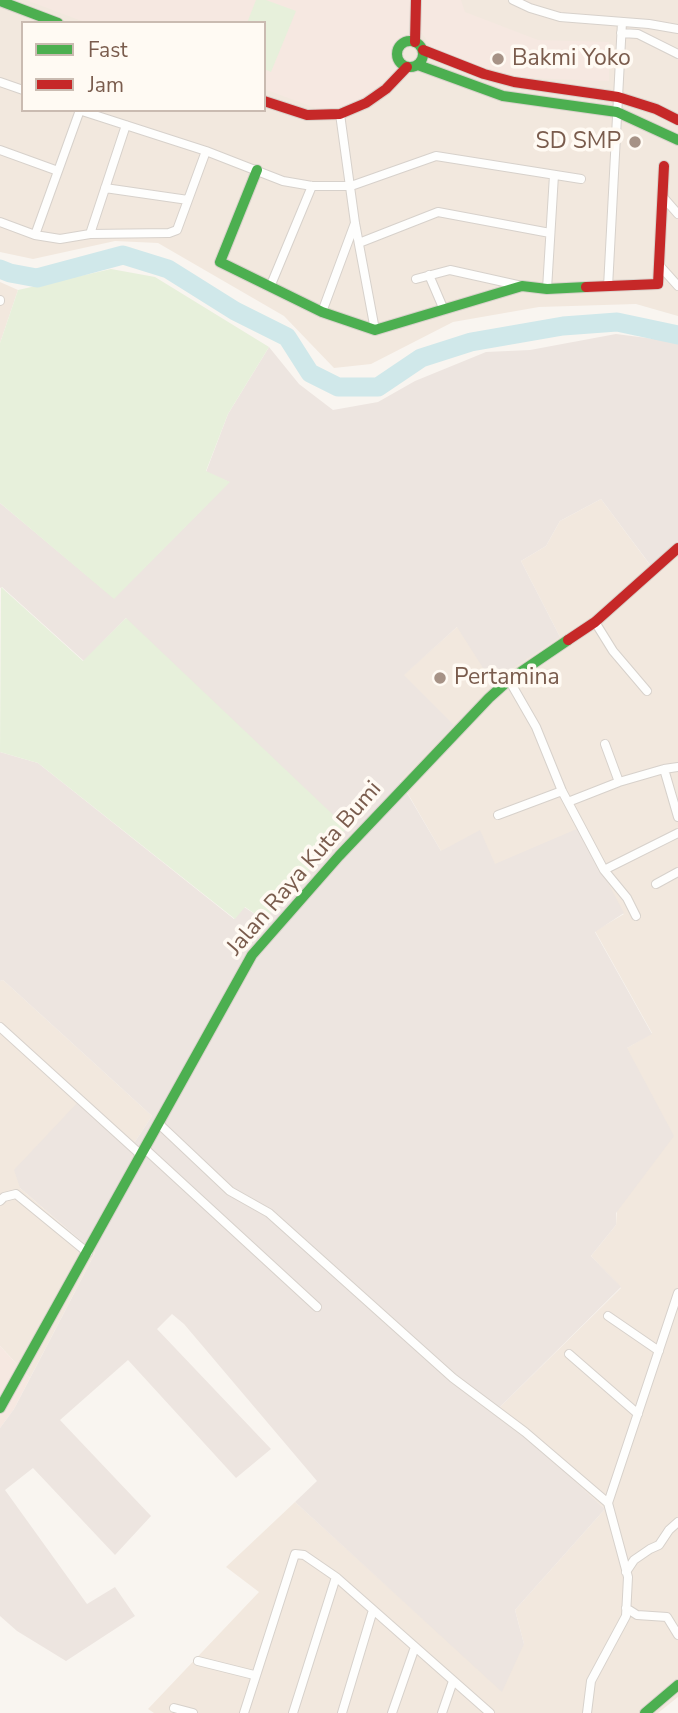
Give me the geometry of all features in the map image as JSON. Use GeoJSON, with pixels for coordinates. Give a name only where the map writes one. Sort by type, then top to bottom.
{"type":"FeatureCollection","features":[{"type":"Feature","properties":{"kind":"street"},"geometry":{"type":"LineString","coordinates":[[266,102],[307,115],[340,114],[366,103],[387,89],[423,56],[419,46],[416,0]]}},
{"type":"Feature","properties":{"kind":"street"},"geometry":{"type":"LineString","coordinates":[[513,0],[560,18],[678,29]]}},
{"type":"Feature","properties":{"kind":"street"},"geometry":{"type":"LineString","coordinates":[[0,1],[53,21]]}},
{"type":"Feature","properties":{"kind":"street"},"geometry":{"type":"LineString","coordinates":[[608,287],[622,22]]}},
{"type":"Feature","properties":{"kind":"street"},"geometry":{"type":"LineString","coordinates":[[621,33],[638,34],[678,54]]}},
{"type":"Feature","properties":{"kind":"street"},"geometry":{"type":"LineString","coordinates":[[678,120],[656,109],[618,97],[514,82],[484,74],[405,42],[398,48],[399,61],[503,96],[617,112],[678,140]]}},
{"type":"Feature","properties":{"kind":"street"},"geometry":{"type":"LineString","coordinates":[[0,82],[21,89]]}},
{"type":"Feature","properties":{"kind":"street"},"geometry":{"type":"LineString","coordinates":[[35,235],[79,112]]}},
{"type":"Feature","properties":{"kind":"street"},"geometry":{"type":"LineString","coordinates":[[86,112],[206,151],[283,181],[312,186],[351,186],[436,156],[581,179]]}},
{"type":"Feature","properties":{"kind":"street"},"geometry":{"type":"LineString","coordinates":[[340,114],[355,223],[374,330]]}},
{"type":"Feature","properties":{"kind":"street"},"geometry":{"type":"LineString","coordinates":[[90,234],[126,125]]}},
{"type":"Feature","properties":{"kind":"street"},"geometry":{"type":"LineString","coordinates":[[0,150],[58,171]]}},
{"type":"Feature","properties":{"kind":"street"},"geometry":{"type":"LineString","coordinates":[[0,222],[35,235],[60,239],[90,234],[169,233],[177,230],[206,151]]}},
{"type":"Feature","properties":{"kind":"street"},"geometry":{"type":"LineString","coordinates":[[416,279],[450,270],[547,289],[655,286],[659,281],[664,166]]}},
{"type":"Feature","properties":{"kind":"street"},"geometry":{"type":"LineString","coordinates":[[257,170],[220,262],[322,312],[374,330],[522,286]]}},
{"type":"Feature","properties":{"kind":"street"},"geometry":{"type":"LineString","coordinates":[[547,289],[554,175]]}},
{"type":"Feature","properties":{"kind":"street"},"geometry":{"type":"LineString","coordinates":[[270,287],[312,186]]}},
{"type":"Feature","properties":{"kind":"street"},"geometry":{"type":"LineString","coordinates":[[105,188],[188,200]]}},
{"type":"Feature","properties":{"kind":"street"},"geometry":{"type":"LineString","coordinates":[[663,197],[678,214]]}},
{"type":"Feature","properties":{"kind":"street"},"geometry":{"type":"LineString","coordinates":[[359,243],[438,212],[550,233]]}},
{"type":"Feature","properties":{"kind":"street"},"geometry":{"type":"LineString","coordinates":[[322,312],[355,223]]}},
{"type":"Feature","properties":{"kind":"street"},"geometry":{"type":"LineString","coordinates":[[660,266],[678,286]]}},
{"type":"Feature","properties":{"kind":"street"},"geometry":{"type":"LineString","coordinates":[[429,275],[444,310]]}},
{"type":"Feature","properties":{"kind":"street","name":"Jalan Raya Kuta Bumi"},"geometry":{"type":"LineString","coordinates":[[0,1408],[252,955],[348,847],[489,698],[509,680],[595,622],[678,548]]}},
{"type":"Feature","properties":{"kind":"street"},"geometry":{"type":"LineString","coordinates":[[595,622],[612,651],[647,691]]}},
{"type":"Feature","properties":{"kind":"street"},"geometry":{"type":"LineString","coordinates":[[509,680],[536,727],[562,791],[604,870],[627,898],[636,916]]}},
{"type":"Feature","properties":{"kind":"street"},"geometry":{"type":"LineString","coordinates":[[605,744],[619,782]]}},
{"type":"Feature","properties":{"kind":"street"},"geometry":{"type":"LineString","coordinates":[[568,802],[619,782],[678,767]]}},
{"type":"Feature","properties":{"kind":"street"},"geometry":{"type":"LineString","coordinates":[[664,769],[678,817]]}},
{"type":"Feature","properties":{"kind":"street"},"geometry":{"type":"LineString","coordinates":[[498,815],[562,791]]}},
{"type":"Feature","properties":{"kind":"street"},"geometry":{"type":"LineString","coordinates":[[604,870],[678,833]]}},
{"type":"Feature","properties":{"kind":"street"},"geometry":{"type":"LineString","coordinates":[[656,884],[678,872]]}},
{"type":"Feature","properties":{"kind":"street"},"geometry":{"type":"LineString","coordinates":[[0,1027],[317,1307]]}},
{"type":"Feature","properties":{"kind":"street"},"geometry":{"type":"LineString","coordinates":[[158,1123],[230,1191],[269,1213],[453,1378],[525,1432],[608,1503]]}},
{"type":"Feature","properties":{"kind":"street"},"geometry":{"type":"LineString","coordinates":[[0,1201],[16,1194],[88,1253]]}},
{"type":"Feature","properties":{"kind":"street"},"geometry":{"type":"LineString","coordinates":[[587,1713],[591,1681],[626,1616],[626,1572],[608,1503],[678,1293]]}},
{"type":"Feature","properties":{"kind":"street"},"geometry":{"type":"LineString","coordinates":[[608,1316],[659,1351]]}},
{"type":"Feature","properties":{"kind":"street"},"geometry":{"type":"LineString","coordinates":[[569,1354],[638,1413]]}},
{"type":"Feature","properties":{"kind":"street"},"geometry":{"type":"LineString","coordinates":[[626,1572],[634,1560],[659,1545],[678,1522]]}},
{"type":"Feature","properties":{"kind":"street"},"geometry":{"type":"LineString","coordinates":[[244,1713],[295,1554],[304,1555],[336,1577],[490,1713]]}},
{"type":"Feature","properties":{"kind":"street"},"geometry":{"type":"LineString","coordinates":[[293,1713],[336,1577]]}},
{"type":"Feature","properties":{"kind":"street"},"geometry":{"type":"LineString","coordinates":[[626,1608],[638,1615],[667,1617],[678,1635]]}},
{"type":"Feature","properties":{"kind":"street"},"geometry":{"type":"LineString","coordinates":[[342,1713],[373,1611]]}},
{"type":"Feature","properties":{"kind":"street"},"geometry":{"type":"LineString","coordinates":[[391,1713],[415,1647]]}},
{"type":"Feature","properties":{"kind":"street"},"geometry":{"type":"LineString","coordinates":[[198,1661],[254,1675]]}},
{"type":"Feature","properties":{"kind":"street"},"geometry":{"type":"LineString","coordinates":[[442,1713],[453,1681]]}},
{"type":"Feature","properties":{"kind":"street"},"geometry":{"type":"LineString","coordinates":[[645,1713],[678,1685]]}},
{"type":"Feature","properties":{"kind":"street"},"geometry":{"type":"LineString","coordinates":[[174,1708],[194,1713]]}},
{"type":"Feature","properties":{"kind":"shaded area"},"geometry":{"type":"Polygon","coordinates":[[[0,0],[678,0],[678,316],[636,304],[539,307],[453,322],[371,364],[334,368],[284,316],[158,243],[115,241],[33,259],[0,252],[0,0]]]}},
{"type":"Feature","properties":{"kind":"shaded area"},"geometry":{"type":"Polygon","coordinates":[[[26,0],[461,0],[465,12],[538,40],[609,42],[609,81],[500,77],[433,49],[411,18],[394,81],[359,106],[318,109],[266,90],[266,21],[82,21],[26,0]]]}},
{"type":"Feature","properties":{"kind":"shaded area"},"geometry":{"type":"Polygon","coordinates":[[[0,282],[18,290],[0,343],[0,282]]]}},
{"type":"Feature","properties":{"kind":"shaded area"},"geometry":{"type":"Polygon","coordinates":[[[616,334],[678,342],[678,541],[651,566],[601,499],[560,521],[546,546],[521,561],[560,637],[492,682],[457,627],[404,675],[454,725],[400,781],[441,851],[480,830],[495,864],[579,828],[624,913],[595,932],[652,1034],[627,1048],[674,1136],[616,1213],[616,1225],[591,1256],[621,1287],[495,1412],[605,1509],[515,1610],[524,1644],[502,1692],[295,1502],[317,1481],[184,1324],[172,1314],[157,1329],[271,1449],[236,1478],[128,1360],[60,1420],[151,1516],[115,1555],[33,1468],[5,1490],[87,1604],[115,1587],[135,1616],[66,1661],[17,1631],[0,1616],[0,1428],[14,1409],[95,1253],[20,1188],[14,1170],[80,1100],[132,1146],[152,1116],[3,980],[0,981],[0,752],[38,763],[234,919],[244,907],[264,920],[126,618],[84,661],[0,588],[0,503],[114,598],[229,482],[206,472],[228,414],[269,347],[299,384],[333,410],[378,402],[415,381],[486,352],[530,350],[616,334]]]}},
{"type":"Feature","properties":{"kind":"shaded area"},"geometry":{"type":"Polygon","coordinates":[[[601,499],[650,565],[678,541],[678,1697],[658,1713],[154,1713],[148,1709],[259,1592],[226,1567],[295,1502],[428,1623],[524,1644],[515,1610],[605,1509],[495,1412],[621,1288],[591,1256],[616,1225],[627,1048],[652,1033],[595,931],[624,914],[494,864],[441,851],[400,780],[403,675],[457,627],[560,637],[521,561],[546,546],[560,521],[601,499]]]}},
{"type":"Feature","properties":{"kind":"shaded area"},"geometry":{"type":"Polygon","coordinates":[[[3,980],[152,1116],[132,1146],[20,1188],[95,1253],[30,1378],[0,1346],[0,981],[3,980]]]}},
{"type":"Feature","properties":{"kind":"shaded area"},"geometry":{"type":"Polygon","coordinates":[[[0,1346],[30,1378],[14,1409],[0,1428],[0,1346]]]}},
{"type":"Feature","properties":{"kind":"green space"},"geometry":{"type":"Polygon","coordinates":[[[256,0],[266,0],[296,11],[271,72],[266,70],[266,21],[248,21],[256,0]]]}},
{"type":"Feature","properties":{"kind":"green space"},"geometry":{"type":"Polygon","coordinates":[[[111,269],[155,277],[269,347],[228,414],[206,471],[230,482],[114,599],[0,503],[0,343],[18,290],[111,269]]]}},
{"type":"Feature","properties":{"kind":"green space"},"geometry":{"type":"Polygon","coordinates":[[[1,587],[83,661],[126,618],[347,828],[264,920],[245,907],[235,919],[38,763],[0,752],[1,587]]]}},
{"type":"Feature","properties":{"kind":"waterway"},"geometry":{"type":"LineString","coordinates":[[0,269],[37,278],[123,255],[168,269],[235,311],[287,337],[310,373],[338,387],[378,387],[421,358],[471,342],[563,326],[617,322],[678,335]]}},
{"type":"Feature","properties":{"kind":"traffic: fast"},"geometry":{"type":"LineString","coordinates":[[0,1],[53,21]]}},
{"type":"Feature","properties":{"kind":"traffic: fast"},"geometry":{"type":"LineString","coordinates":[[410,41],[419,45],[423,54],[419,63],[410,67],[401,63],[397,54],[401,45],[410,41]]}},
{"type":"Feature","properties":{"kind":"traffic: fast"},"geometry":{"type":"LineString","coordinates":[[418,65],[503,96],[617,112],[678,140]]}},
{"type":"Feature","properties":{"kind":"traffic: fast"},"geometry":{"type":"LineString","coordinates":[[257,170],[220,262],[322,312],[375,330],[522,286],[547,289],[586,287]]}},
{"type":"Feature","properties":{"kind":"traffic: fast"},"geometry":{"type":"LineString","coordinates":[[0,1408],[252,955],[339,856],[489,698],[509,680],[568,640]]}},
{"type":"Feature","properties":{"kind":"traffic: fast"},"geometry":{"type":"LineString","coordinates":[[645,1713],[678,1685]]}},
{"type":"Feature","properties":{"kind":"traffic: jam"},"geometry":{"type":"LineString","coordinates":[[415,42],[416,0]]}},
{"type":"Feature","properties":{"kind":"traffic: jam"},"geometry":{"type":"LineString","coordinates":[[423,50],[484,74],[514,82],[618,97],[656,109],[678,120]]}},
{"type":"Feature","properties":{"kind":"traffic: jam"},"geometry":{"type":"LineString","coordinates":[[266,102],[307,115],[340,114],[366,103],[386,89],[407,67]]}},
{"type":"Feature","properties":{"kind":"traffic: jam"},"geometry":{"type":"LineString","coordinates":[[586,287],[658,284],[664,166]]}},
{"type":"Feature","properties":{"kind":"traffic: jam"},"geometry":{"type":"LineString","coordinates":[[568,640],[595,622],[678,548]]}},
{"type":"Feature","properties":{"kind":"place","name":"Bakmi Yoko"},"geometry":{"type":"Point","coordinates":[498,59]}},
{"type":"Feature","properties":{"kind":"place","name":"SD SMP"},"geometry":{"type":"Point","coordinates":[635,142]}},
{"type":"Feature","properties":{"kind":"place","name":"Pertamina"},"geometry":{"type":"Point","coordinates":[440,678]}}]}
